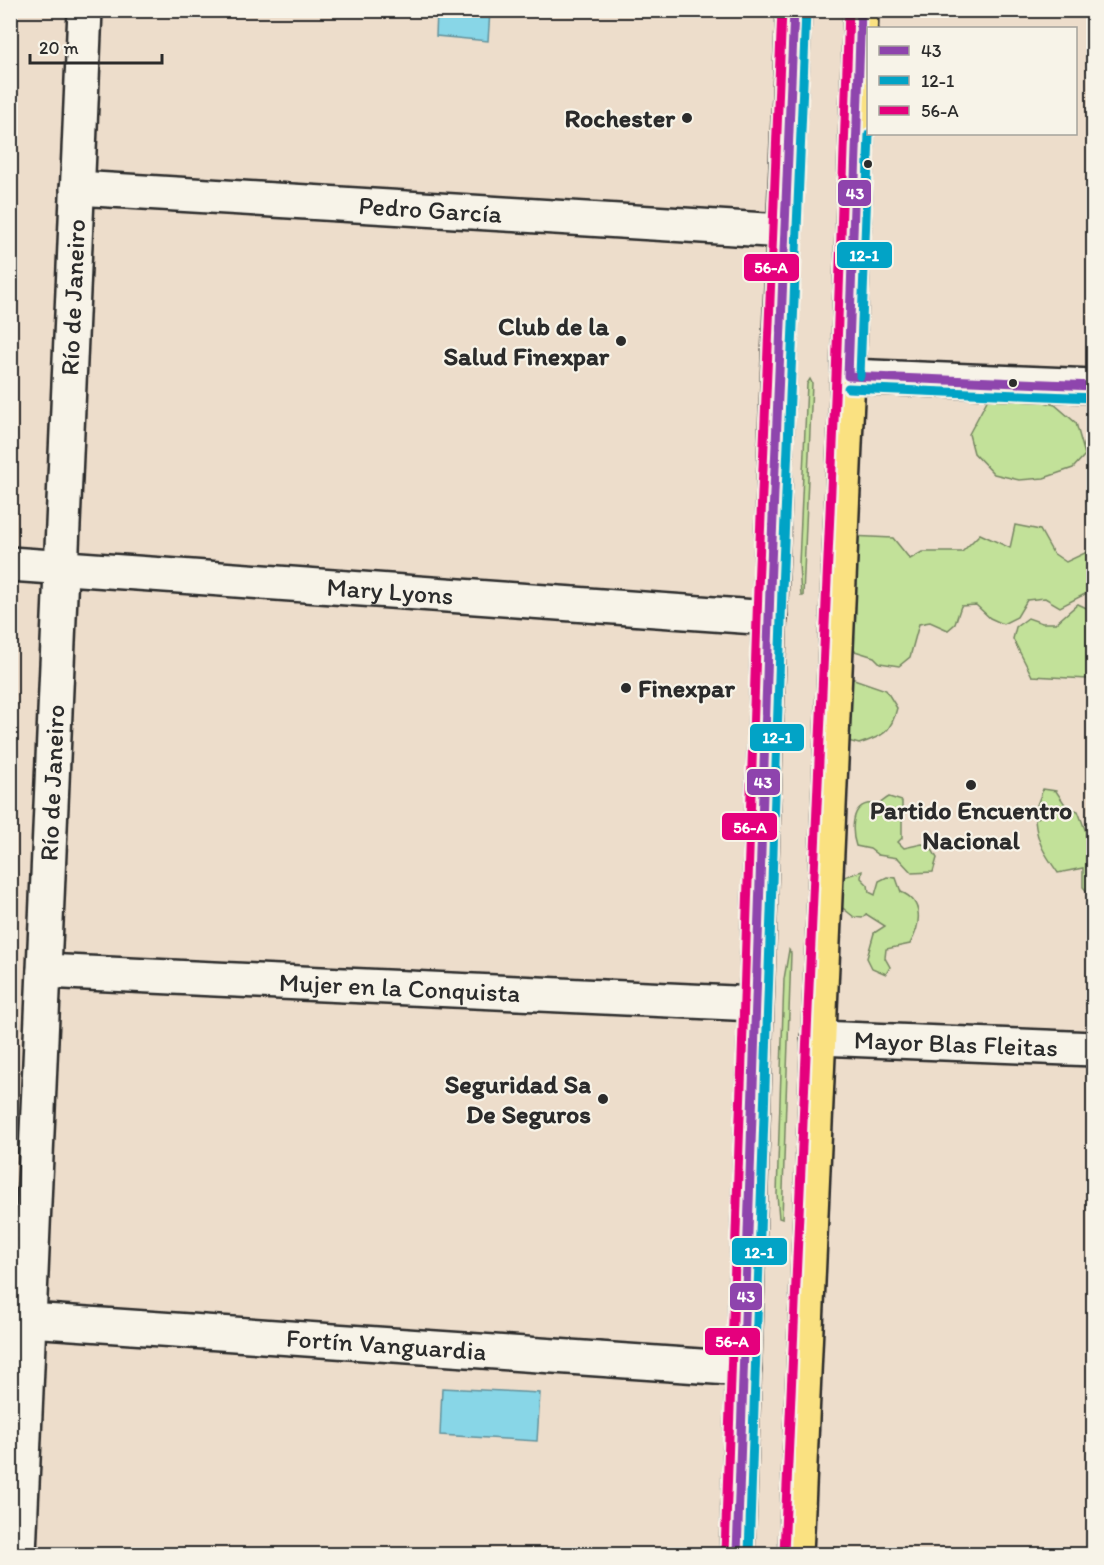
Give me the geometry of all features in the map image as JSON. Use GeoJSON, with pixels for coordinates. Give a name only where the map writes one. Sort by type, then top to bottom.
{"type":"FeatureCollection","features":[{"type":"Feature","properties":{"kind":"highway"},"geometry":{"type":"LineString","coordinates":[[737,1554],[783,231],[794,10]]}},
{"type":"Feature","properties":{"kind":"highway"},"geometry":{"type":"LineString","coordinates":[[796,1554],[848,376],[861,10]]}},
{"type":"Feature","properties":{"kind":"street","name":"Río de Janeiro"},"geometry":{"type":"LineString","coordinates":[[19,1554],[85,10]]}},
{"type":"Feature","properties":{"kind":"street","name":"Pedro García"},"geometry":{"type":"LineString","coordinates":[[77,188],[783,231]]}},
{"type":"Feature","properties":{"kind":"street"},"geometry":{"type":"LineString","coordinates":[[848,376],[1094,386]]}},
{"type":"Feature","properties":{"kind":"street","name":"Mary Lyons"},"geometry":{"type":"LineString","coordinates":[[10,564],[770,618]]}},
{"type":"Feature","properties":{"kind":"street","name":"Mujer en la Conquista"},"geometry":{"type":"LineString","coordinates":[[44,971],[755,1004]]}},
{"type":"Feature","properties":{"kind":"street","name":"Mayor Blas Fleitas"},"geometry":{"type":"LineString","coordinates":[[818,1038],[1094,1049]]}},
{"type":"Feature","properties":{"kind":"street","name":"Fortín Vanguardia"},"geometry":{"type":"LineString","coordinates":[[29,1320],[744,1369]]}},
{"type":"Feature","properties":{"kind":"green space"},"geometry":{"type":"Polygon","coordinates":[[[810,379],[812,383],[803,596],[801,596],[799,564],[807,384],[810,379]]]}},
{"type":"Feature","properties":{"kind":"green space"},"geometry":{"type":"Polygon","coordinates":[[[1014,394],[1055,405],[1076,423],[1085,455],[1073,468],[1044,478],[1019,480],[994,474],[974,453],[969,434],[989,397],[1014,394]]]}},
{"type":"Feature","properties":{"kind":"green space"},"geometry":{"type":"Polygon","coordinates":[[[1015,525],[1040,530],[1053,553],[1066,562],[1087,552],[1093,563],[1093,590],[1060,607],[1045,598],[1027,600],[1017,617],[1003,624],[990,618],[976,605],[961,606],[955,624],[948,630],[930,622],[919,624],[910,657],[899,666],[880,663],[874,657],[845,648],[850,536],[893,538],[910,559],[922,552],[962,552],[980,534],[1010,548],[1015,525]]]}},
{"type":"Feature","properties":{"kind":"green space"},"geometry":{"type":"Polygon","coordinates":[[[1078,604],[1093,611],[1093,677],[1088,679],[1032,676],[1013,639],[1016,627],[1028,618],[1042,623],[1056,623],[1078,604]]]}},
{"type":"Feature","properties":{"kind":"green space"},"geometry":{"type":"Polygon","coordinates":[[[851,678],[886,690],[897,708],[892,723],[885,732],[859,744],[841,739],[851,678]]]}},
{"type":"Feature","properties":{"kind":"green space"},"geometry":{"type":"Polygon","coordinates":[[[1043,789],[1056,791],[1066,806],[1078,811],[1086,832],[1086,842],[1093,839],[1093,898],[1083,887],[1083,868],[1058,873],[1042,848],[1035,820],[1045,813],[1037,805],[1043,789]]]}},
{"type":"Feature","properties":{"kind":"green space"},"geometry":{"type":"Polygon","coordinates":[[[889,797],[902,801],[902,838],[898,842],[904,848],[922,844],[930,846],[937,858],[933,872],[912,873],[898,858],[878,855],[870,849],[856,846],[853,828],[855,816],[861,806],[877,805],[889,797]]]}},
{"type":"Feature","properties":{"kind":"green space"},"geometry":{"type":"Polygon","coordinates":[[[862,871],[861,878],[868,885],[869,892],[875,895],[879,881],[887,877],[896,878],[901,892],[914,901],[917,907],[918,922],[910,944],[886,949],[885,958],[890,967],[886,974],[872,968],[867,958],[874,933],[885,926],[866,914],[862,918],[854,917],[839,905],[841,878],[862,871]]]}},
{"type":"Feature","properties":{"kind":"green space"},"geometry":{"type":"Polygon","coordinates":[[[789,950],[791,953],[782,1219],[779,1218],[777,1194],[784,979],[789,950]]]}},
{"type":"Feature","properties":{"kind":"water"},"geometry":{"type":"Polygon","coordinates":[[[437,11],[490,11],[488,41],[436,36],[437,11]]]}},
{"type":"Feature","properties":{"kind":"water"},"geometry":{"type":"Polygon","coordinates":[[[442,1388],[540,1393],[537,1441],[440,1435],[442,1388]]]}},
{"type":"Feature","properties":{"kind":"transit line","name":"56-A"},"geometry":{"type":"LineString","coordinates":[[725,1554],[758,589],[782,10]]}},
{"type":"Feature","properties":{"kind":"transit line","name":"43"},"geometry":{"type":"LineString","coordinates":[[737,1554],[770,589],[794,10]]}},
{"type":"Feature","properties":{"kind":"transit line","name":"56-A"},"geometry":{"type":"LineString","coordinates":[[784,1553],[836,376],[849,10]]}},
{"type":"Feature","properties":{"kind":"transit line","name":"43"},"geometry":{"type":"LineString","coordinates":[[848,376],[861,10]]}},
{"type":"Feature","properties":{"kind":"transit line","name":"12-1"},"geometry":{"type":"LineString","coordinates":[[749,1554],[782,590],[806,11]]}},
{"type":"Feature","properties":{"kind":"transit line","name":"12-1"},"geometry":{"type":"LineString","coordinates":[[860,376],[869,135]]}},
{"type":"Feature","properties":{"kind":"transit line","name":"43"},"geometry":{"type":"LineString","coordinates":[[848,376],[1094,386]]}},
{"type":"Feature","properties":{"kind":"transit line","name":"12-1"},"geometry":{"type":"LineString","coordinates":[[848,388],[1094,398]]}},
{"type":"Feature","properties":{"kind":"place","name":"Rochester"},"geometry":{"type":"Point","coordinates":[687,118]}},
{"type":"Feature","properties":{"kind":"place","name":"Club de la Salud Finexpar"},"geometry":{"type":"Point","coordinates":[621,341]}},
{"type":"Feature","properties":{"kind":"place","name":"Finexpar"},"geometry":{"type":"Point","coordinates":[626,688]}},
{"type":"Feature","properties":{"kind":"place","name":"Partido Encuentro Nacional"},"geometry":{"type":"Point","coordinates":[971,785]}},
{"type":"Feature","properties":{"kind":"place","name":"Seguridad Sa De Seguros"},"geometry":{"type":"Point","coordinates":[603,1099]}}]}
